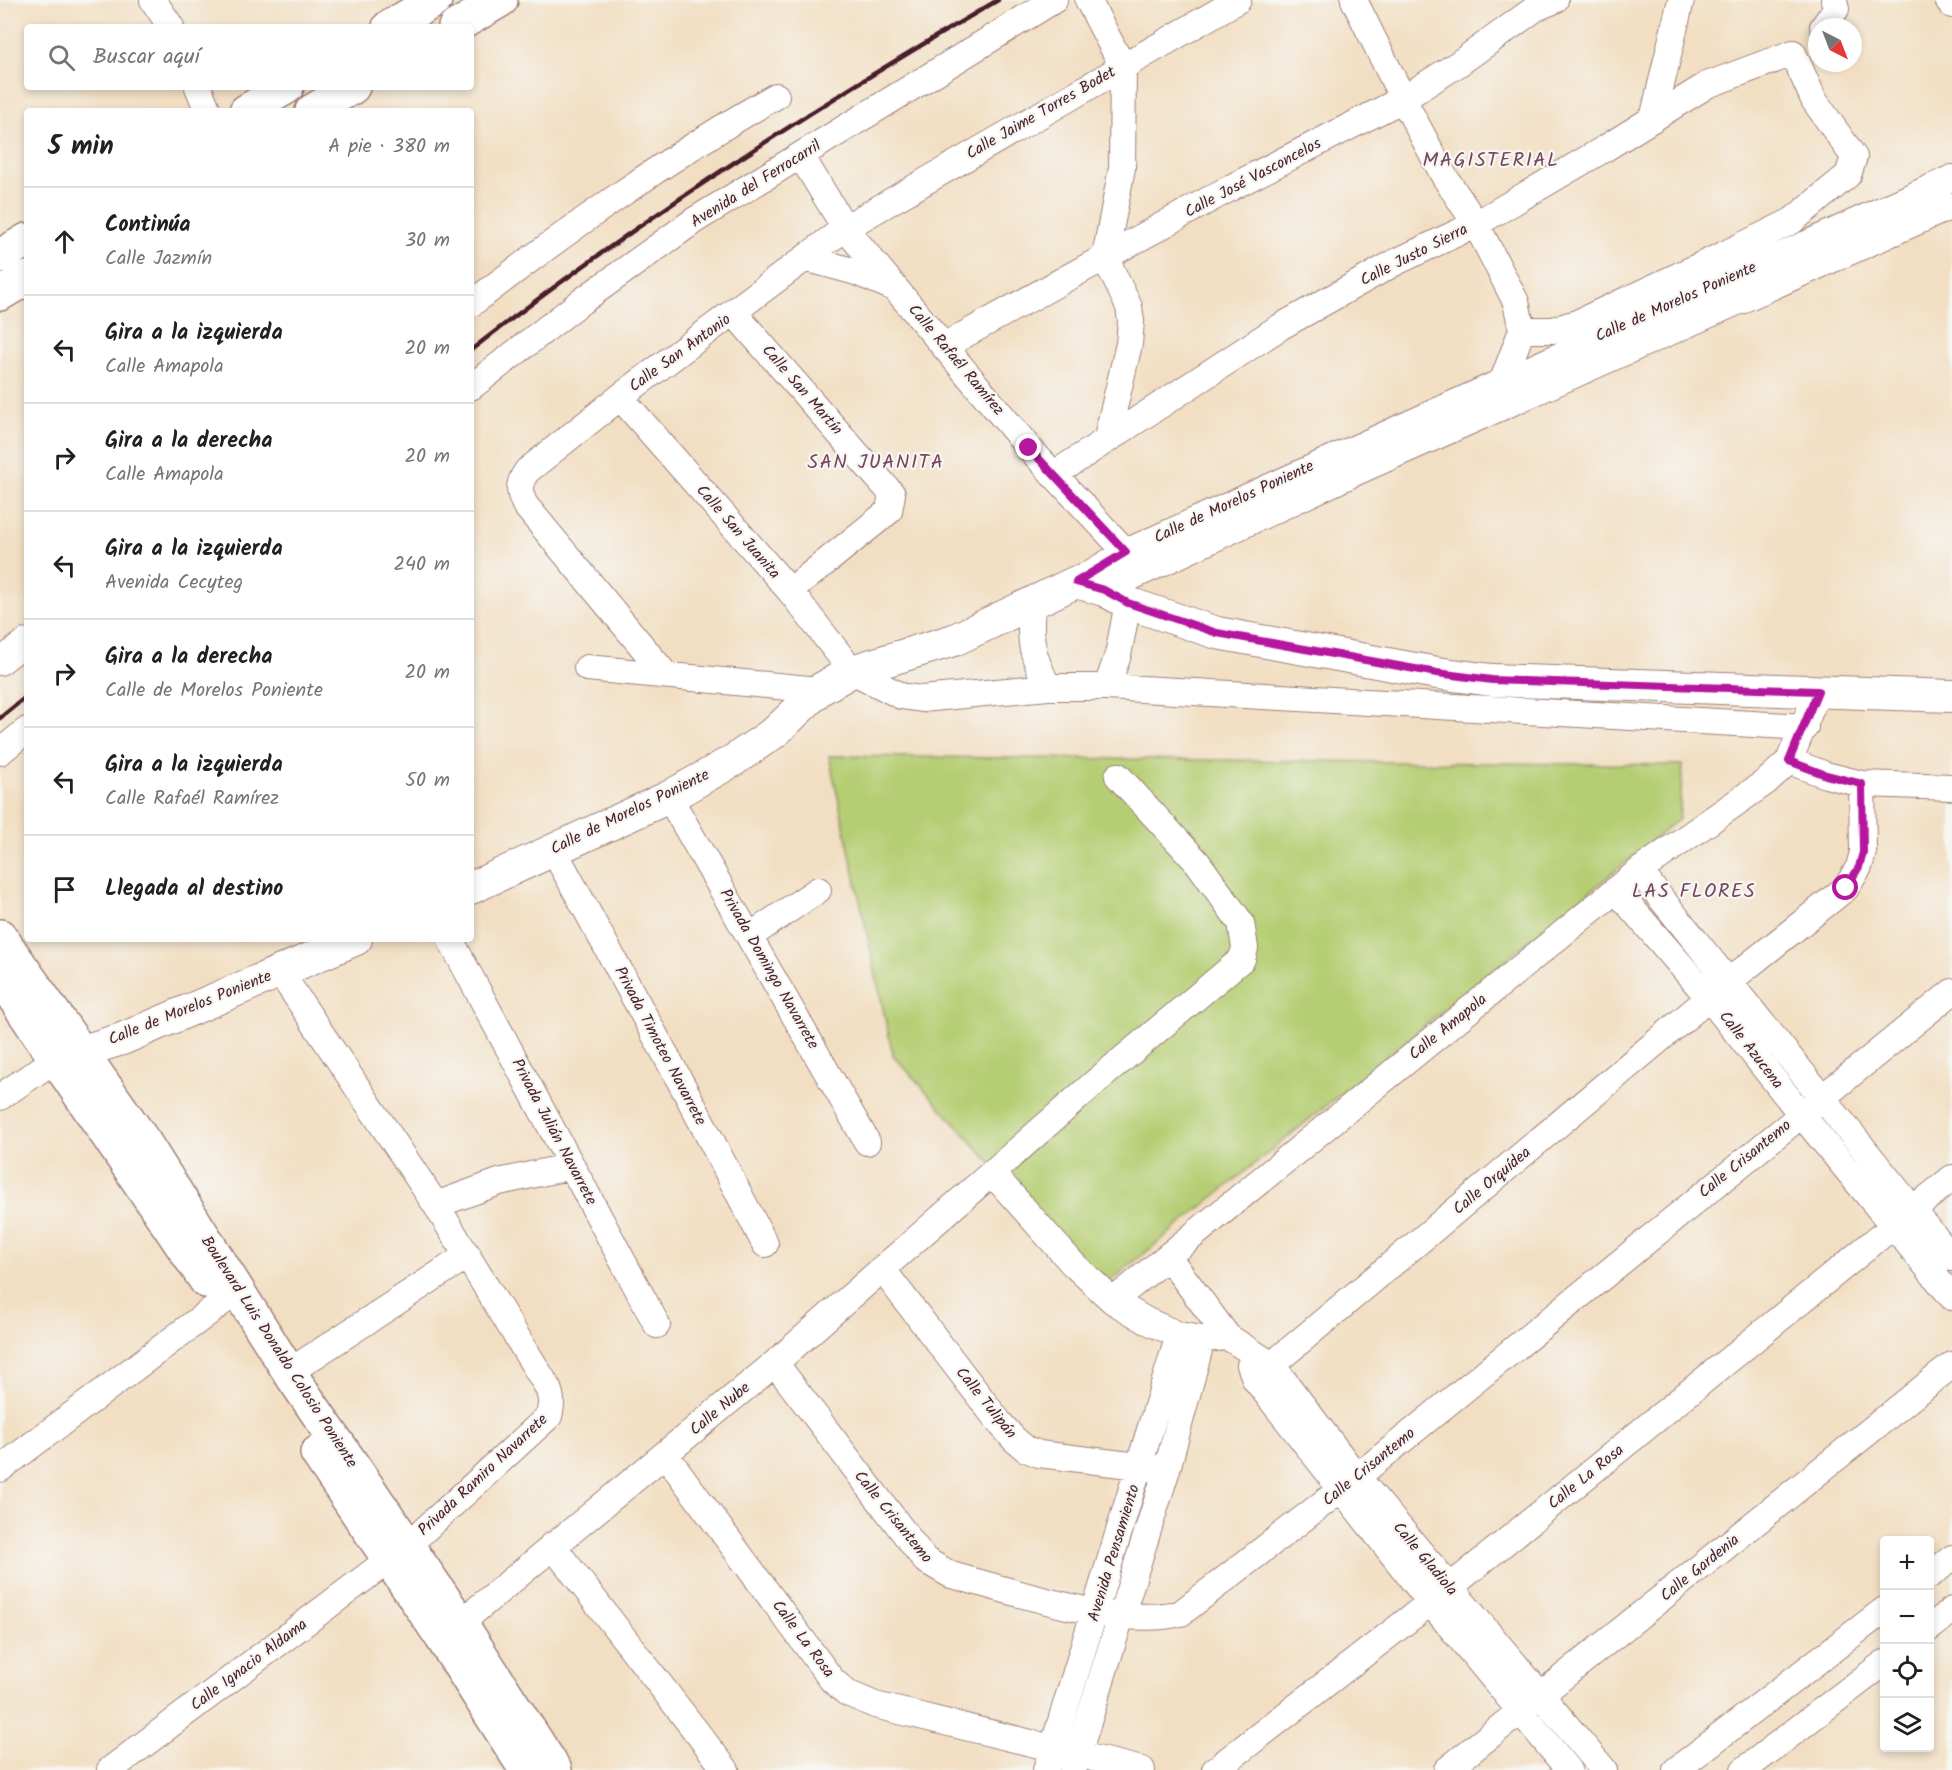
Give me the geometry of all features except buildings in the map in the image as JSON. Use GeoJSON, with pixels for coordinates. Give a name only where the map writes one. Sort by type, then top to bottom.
{"type":"FeatureCollection","features":[{"type":"Feature","properties":{"kind":"main road"},"geometry":{"type":"LineString","coordinates":[[394,24],[435,0]]}},
{"type":"Feature","properties":{"kind":"main road"},"geometry":{"type":"LineString","coordinates":[[460,24],[501,0]]}},
{"type":"Feature","properties":{"kind":"main road"},"geometry":{"type":"LineString","coordinates":[[251,108],[282,90]]}},
{"type":"Feature","properties":{"kind":"main road"},"geometry":{"type":"LineString","coordinates":[[317,108],[348,90]]}},
{"type":"Feature","properties":{"kind":"main road"},"geometry":{"type":"LineString","coordinates":[[0,256],[24,242]]}},
{"type":"Feature","properties":{"kind":"main road"},"geometry":{"type":"LineString","coordinates":[[0,294],[24,280]]}},
{"type":"Feature","properties":{"kind":"main road","name":"Boulevard Luis Donaldo Colosio Poniente"},"geometry":{"type":"LineString","coordinates":[[0,936],[67,1055]]}},
{"type":"Feature","properties":{"kind":"main road","name":"Boulevard Luis Donaldo Colosio Poniente"},"geometry":{"type":"LineString","coordinates":[[0,977],[145,1143],[228,1296],[397,1553],[555,1770]]}},
{"type":"Feature","properties":{"kind":"main road","name":"Boulevard Luis Donaldo Colosio Poniente"},"geometry":{"type":"LineString","coordinates":[[228,1296],[289,1372],[397,1553]]}},
{"type":"Feature","properties":{"kind":"main road","name":"Boulevard Luis Donaldo Colosio Poniente"},"geometry":{"type":"LineString","coordinates":[[451,1630],[526,1770]]}},
{"type":"Feature","properties":{"kind":"street"},"geometry":{"type":"LineString","coordinates":[[153,0],[169,24]]}},
{"type":"Feature","properties":{"kind":"street","name":"Avenida del Ferrocarril"},"geometry":{"type":"LineString","coordinates":[[474,385],[582,301],[695,220],[1054,0]]}},
{"type":"Feature","properties":{"kind":"street"},"geometry":{"type":"LineString","coordinates":[[1088,0],[1123,67],[1122,168],[1105,257],[1129,307],[1131,321],[1129,344],[1107,438]]}},
{"type":"Feature","properties":{"kind":"street","name":"Calle Jaime Torres Bodet"},"geometry":{"type":"LineString","coordinates":[[845,228],[1238,0]]}},
{"type":"Feature","properties":{"kind":"street"},"geometry":{"type":"LineString","coordinates":[[1354,0],[1444,176],[1476,224],[1516,302],[1522,330],[1503,380]]}},
{"type":"Feature","properties":{"kind":"street","name":"Calle José Vasconcelos"},"geometry":{"type":"LineString","coordinates":[[945,346],[1232,187],[1403,99],[1458,64],[1536,8],[1555,0]]}},
{"type":"Feature","properties":{"kind":"street"},"geometry":{"type":"LineString","coordinates":[[1653,118],[1681,0]]}},
{"type":"Feature","properties":{"kind":"street"},"geometry":{"type":"LineString","coordinates":[[1830,18],[1836,9],[1834,0]]}},
{"type":"Feature","properties":{"kind":"street"},"geometry":{"type":"LineString","coordinates":[[1948,0],[1952,5]]}},
{"type":"Feature","properties":{"kind":"street"},"geometry":{"type":"LineString","coordinates":[[1741,301],[1727,266],[1792,221],[1848,175],[1853,166],[1854,157],[1814,100],[1790,54],[1808,39]]}},
{"type":"Feature","properties":{"kind":"street","name":"Calle Justo Sierra"},"geometry":{"type":"LineString","coordinates":[[1053,475],[1280,327],[1394,263],[1476,224],[1723,77],[1790,54]]}},
{"type":"Feature","properties":{"kind":"street"},"geometry":{"type":"LineString","coordinates":[[199,90],[207,108]]}},
{"type":"Feature","properties":{"kind":"street"},"geometry":{"type":"LineString","coordinates":[[474,302],[604,204],[726,124],[776,96]]}},
{"type":"Feature","properties":{"kind":"street","name":"Calle Rafaél Ramírez"},"geometry":{"type":"LineString","coordinates":[[801,156],[845,228],[1053,475],[1126,552]]}},
{"type":"Feature","properties":{"kind":"street","name":"Calle de Morelos Poniente"},"geometry":{"type":"LineString","coordinates":[[474,887],[669,797],[757,747],[819,690],[852,671],[954,640],[1032,603],[1102,592],[1503,380],[1612,318],[1727,266],[1878,211],[1952,178]]}},
{"type":"Feature","properties":{"kind":"street","name":"Calle de Morelos Poniente"},"geometry":{"type":"LineString","coordinates":[[1102,592],[1126,552],[1741,301],[1952,206]]}},
{"type":"Feature","properties":{"kind":"street"},"geometry":{"type":"LineString","coordinates":[[1878,211],[1889,235]]}},
{"type":"Feature","properties":{"kind":"street","name":"Calle San Antonio"},"geometry":{"type":"LineString","coordinates":[[665,674],[525,505],[519,494],[519,483],[527,471],[620,397],[734,314],[845,228]]}},
{"type":"Feature","properties":{"kind":"street"},"geometry":{"type":"LineString","coordinates":[[805,258],[856,272],[897,290]]}},
{"type":"Feature","properties":{"kind":"street","name":"Calle San Martín"},"geometry":{"type":"LineString","coordinates":[[734,314],[892,494],[892,506],[889,511],[790,591]]}},
{"type":"Feature","properties":{"kind":"street"},"geometry":{"type":"LineString","coordinates":[[1522,330],[1553,330],[1577,322],[1612,318]]}},
{"type":"Feature","properties":{"kind":"street","name":"Calle San Juanita"},"geometry":{"type":"LineString","coordinates":[[620,397],[790,591],[852,671]]}},
{"type":"Feature","properties":{"kind":"street"},"geometry":{"type":"LineString","coordinates":[[1102,592],[1118,655],[1107,687]]}},
{"type":"Feature","properties":{"kind":"street"},"geometry":{"type":"LineString","coordinates":[[1102,592],[1217,633],[1248,640],[1437,673],[1492,680],[1952,696]]}},
{"type":"Feature","properties":{"kind":"street"},"geometry":{"type":"LineString","coordinates":[[1032,603],[1029,640],[1035,662],[1048,687]]}},
{"type":"Feature","properties":{"kind":"street"},"geometry":{"type":"LineString","coordinates":[[0,662],[24,643]]}},
{"type":"Feature","properties":{"kind":"street"},"geometry":{"type":"LineString","coordinates":[[587,668],[819,690]]}},
{"type":"Feature","properties":{"kind":"street"},"geometry":{"type":"LineString","coordinates":[[852,671],[901,696],[922,699],[1048,687],[1107,687],[1805,727]]}},
{"type":"Feature","properties":{"kind":"street","name":"Calle Amapola"},"geometry":{"type":"LineString","coordinates":[[1113,1301],[1639,871],[1767,781],[1789,761],[1818,691]]}},
{"type":"Feature","properties":{"kind":"street"},"geometry":{"type":"LineString","coordinates":[[0,753],[24,733]]}},
{"type":"Feature","properties":{"kind":"street"},"geometry":{"type":"LineString","coordinates":[[0,753],[24,754]]}},
{"type":"Feature","properties":{"kind":"street"},"geometry":{"type":"LineString","coordinates":[[1789,761],[1826,775],[1862,784],[1952,787]]}},
{"type":"Feature","properties":{"kind":"street","name":"Calle Nube"},"geometry":{"type":"LineString","coordinates":[[451,1630],[775,1363],[993,1174],[1092,1084],[1242,959],[1245,948],[1241,923],[1198,862],[1118,776]]}},
{"type":"Feature","properties":{"kind":"street","name":"Calle Orquídea"},"geometry":{"type":"LineString","coordinates":[[1263,1372],[1719,990],[1846,888],[1859,867],[1863,852],[1862,784]]}},
{"type":"Feature","properties":{"kind":"street","name":"Privada Domingo Navarrete"},"geometry":{"type":"LineString","coordinates":[[669,797],[867,1142]]}},
{"type":"Feature","properties":{"kind":"street","name":"Privada Timoteo Navarrete"},"geometry":{"type":"LineString","coordinates":[[553,849],[687,1094],[765,1244]]}},
{"type":"Feature","properties":{"kind":"street","name":"Calle Azucena"},"geometry":{"type":"LineString","coordinates":[[1639,871],[1719,990],[1903,1217],[1952,1296]]}},
{"type":"Feature","properties":{"kind":"street"},"geometry":{"type":"LineString","coordinates":[[750,936],[818,890]]}},
{"type":"Feature","properties":{"kind":"street","name":"Calle Azucena"},"geometry":{"type":"LineString","coordinates":[[1616,890],[1719,990]]}},
{"type":"Feature","properties":{"kind":"street","name":"Calle de Morelos Poniente"},"geometry":{"type":"LineString","coordinates":[[67,1055],[122,1039],[350,942]]}},
{"type":"Feature","properties":{"kind":"street","name":"Privada Julián Navarrete"},"geometry":{"type":"LineString","coordinates":[[452,942],[657,1324]]}},
{"type":"Feature","properties":{"kind":"street","name":"Privada Ramiro Navarrete"},"geometry":{"type":"LineString","coordinates":[[280,972],[436,1205],[552,1397],[549,1416],[397,1553]]}},
{"type":"Feature","properties":{"kind":"street","name":"Calle Crisantemo"},"geometry":{"type":"LineString","coordinates":[[775,1363],[925,1560],[951,1575],[1108,1613],[1168,1616],[1192,1607],[1349,1484],[1952,992]]}},
{"type":"Feature","properties":{"kind":"street"},"geometry":{"type":"LineString","coordinates":[[0,1097],[67,1055]]}},
{"type":"Feature","properties":{"kind":"street"},"geometry":{"type":"LineString","coordinates":[[436,1205],[499,1182],[572,1166]]}},
{"type":"Feature","properties":{"kind":"street"},"geometry":{"type":"LineString","coordinates":[[993,1174],[1073,1264],[1113,1301],[1148,1321],[1190,1337],[1237,1344]]}},
{"type":"Feature","properties":{"kind":"street","name":"Calle La Rosa"},"geometry":{"type":"LineString","coordinates":[[1215,1770],[1440,1595],[1952,1178]]}},
{"type":"Feature","properties":{"kind":"street","name":"Calle Azucena"},"geometry":{"type":"LineString","coordinates":[[1903,1217],[1952,1258]]}},
{"type":"Feature","properties":{"kind":"street"},"geometry":{"type":"LineString","coordinates":[[289,1372],[468,1255]]}},
{"type":"Feature","properties":{"kind":"street","name":"Calle Gladiola"},"geometry":{"type":"LineString","coordinates":[[1168,1257],[1237,1344],[1263,1372],[1349,1484],[1440,1595],[1520,1713],[1569,1770]]}},
{"type":"Feature","properties":{"kind":"street","name":"Calle Tulipán"},"geometry":{"type":"LineString","coordinates":[[883,1269],[999,1422],[1026,1449],[1039,1454],[1140,1468],[1167,1469]]}},
{"type":"Feature","properties":{"kind":"street"},"geometry":{"type":"LineString","coordinates":[[0,1469],[228,1296]]}},
{"type":"Feature","properties":{"kind":"street","name":"Avenida Pensamiento"},"geometry":{"type":"LineString","coordinates":[[1063,1760],[1108,1613],[1140,1468],[1190,1337]]}},
{"type":"Feature","properties":{"kind":"street","name":"Avenida Pensamiento"},"geometry":{"type":"LineString","coordinates":[[1108,1613],[1167,1469],[1190,1337]]}},
{"type":"Feature","properties":{"kind":"street","name":"Calle Gardenia"},"geometry":{"type":"LineString","coordinates":[[1447,1770],[1952,1365]]}},
{"type":"Feature","properties":{"kind":"street","name":"Calle La Rosa"},"geometry":{"type":"LineString","coordinates":[[665,1455],[832,1680],[847,1693],[875,1705],[1063,1760],[1142,1770]]}},
{"type":"Feature","properties":{"kind":"street"},"geometry":{"type":"LineString","coordinates":[[552,1545],[726,1770]]}},
{"type":"Feature","properties":{"kind":"street","name":"Calle Ignacio Aldama"},"geometry":{"type":"LineString","coordinates":[[110,1770],[397,1553]]}},
{"type":"Feature","properties":{"kind":"street"},"geometry":{"type":"LineString","coordinates":[[1934,1571],[1952,1558]]}},
{"type":"Feature","properties":{"kind":"street","name":"Calle Gladiola"},"geometry":{"type":"LineString","coordinates":[[1440,1595],[1540,1696],[1604,1770]]}},
{"type":"Feature","properties":{"kind":"street"},"geometry":{"type":"LineString","coordinates":[[1934,1624],[1952,1610]]}},
{"type":"Feature","properties":{"kind":"street"},"geometry":{"type":"LineString","coordinates":[[1676,1770],[1880,1613]]}},
{"type":"Feature","properties":{"kind":"street"},"geometry":{"type":"LineString","coordinates":[[1744,1770],[1880,1666]]}},
{"type":"Feature","properties":{"kind":"green space"},"geometry":{"type":"Polygon","coordinates":[[[829,756],[1683,765],[1679,819],[1103,1287],[893,1055],[829,756]]]}},
{"type":"Feature","properties":{"kind":"railway"},"geometry":{"type":"LineString","coordinates":[[474,348],[598,255],[728,166],[862,81],[998,0]]}},
{"type":"Feature","properties":{"kind":"railway"},"geometry":{"type":"LineString","coordinates":[[0,718],[24,698]]}},
{"type":"Feature","properties":{"kind":"district","name":"MAGISTERIAL"},"geometry":{"type":"Point","coordinates":[1491,161]}},
{"type":"Feature","properties":{"kind":"district","name":"SAN JUANITA"},"geometry":{"type":"Point","coordinates":[876,463]}},
{"type":"Feature","properties":{"kind":"district","name":"LAS FLORES"},"geometry":{"type":"Point","coordinates":[1694,892]}},
{"type":"Feature","properties":{"kind":"route"},"geometry":{"type":"LineString","coordinates":[[1029,448],[1126,552],[1076,582],[1104,590],[1128,603],[1217,633],[1437,673],[1492,680],[1818,691],[1789,761],[1826,775],[1862,784],[1863,852],[1859,867],[1846,888]]}}]}
